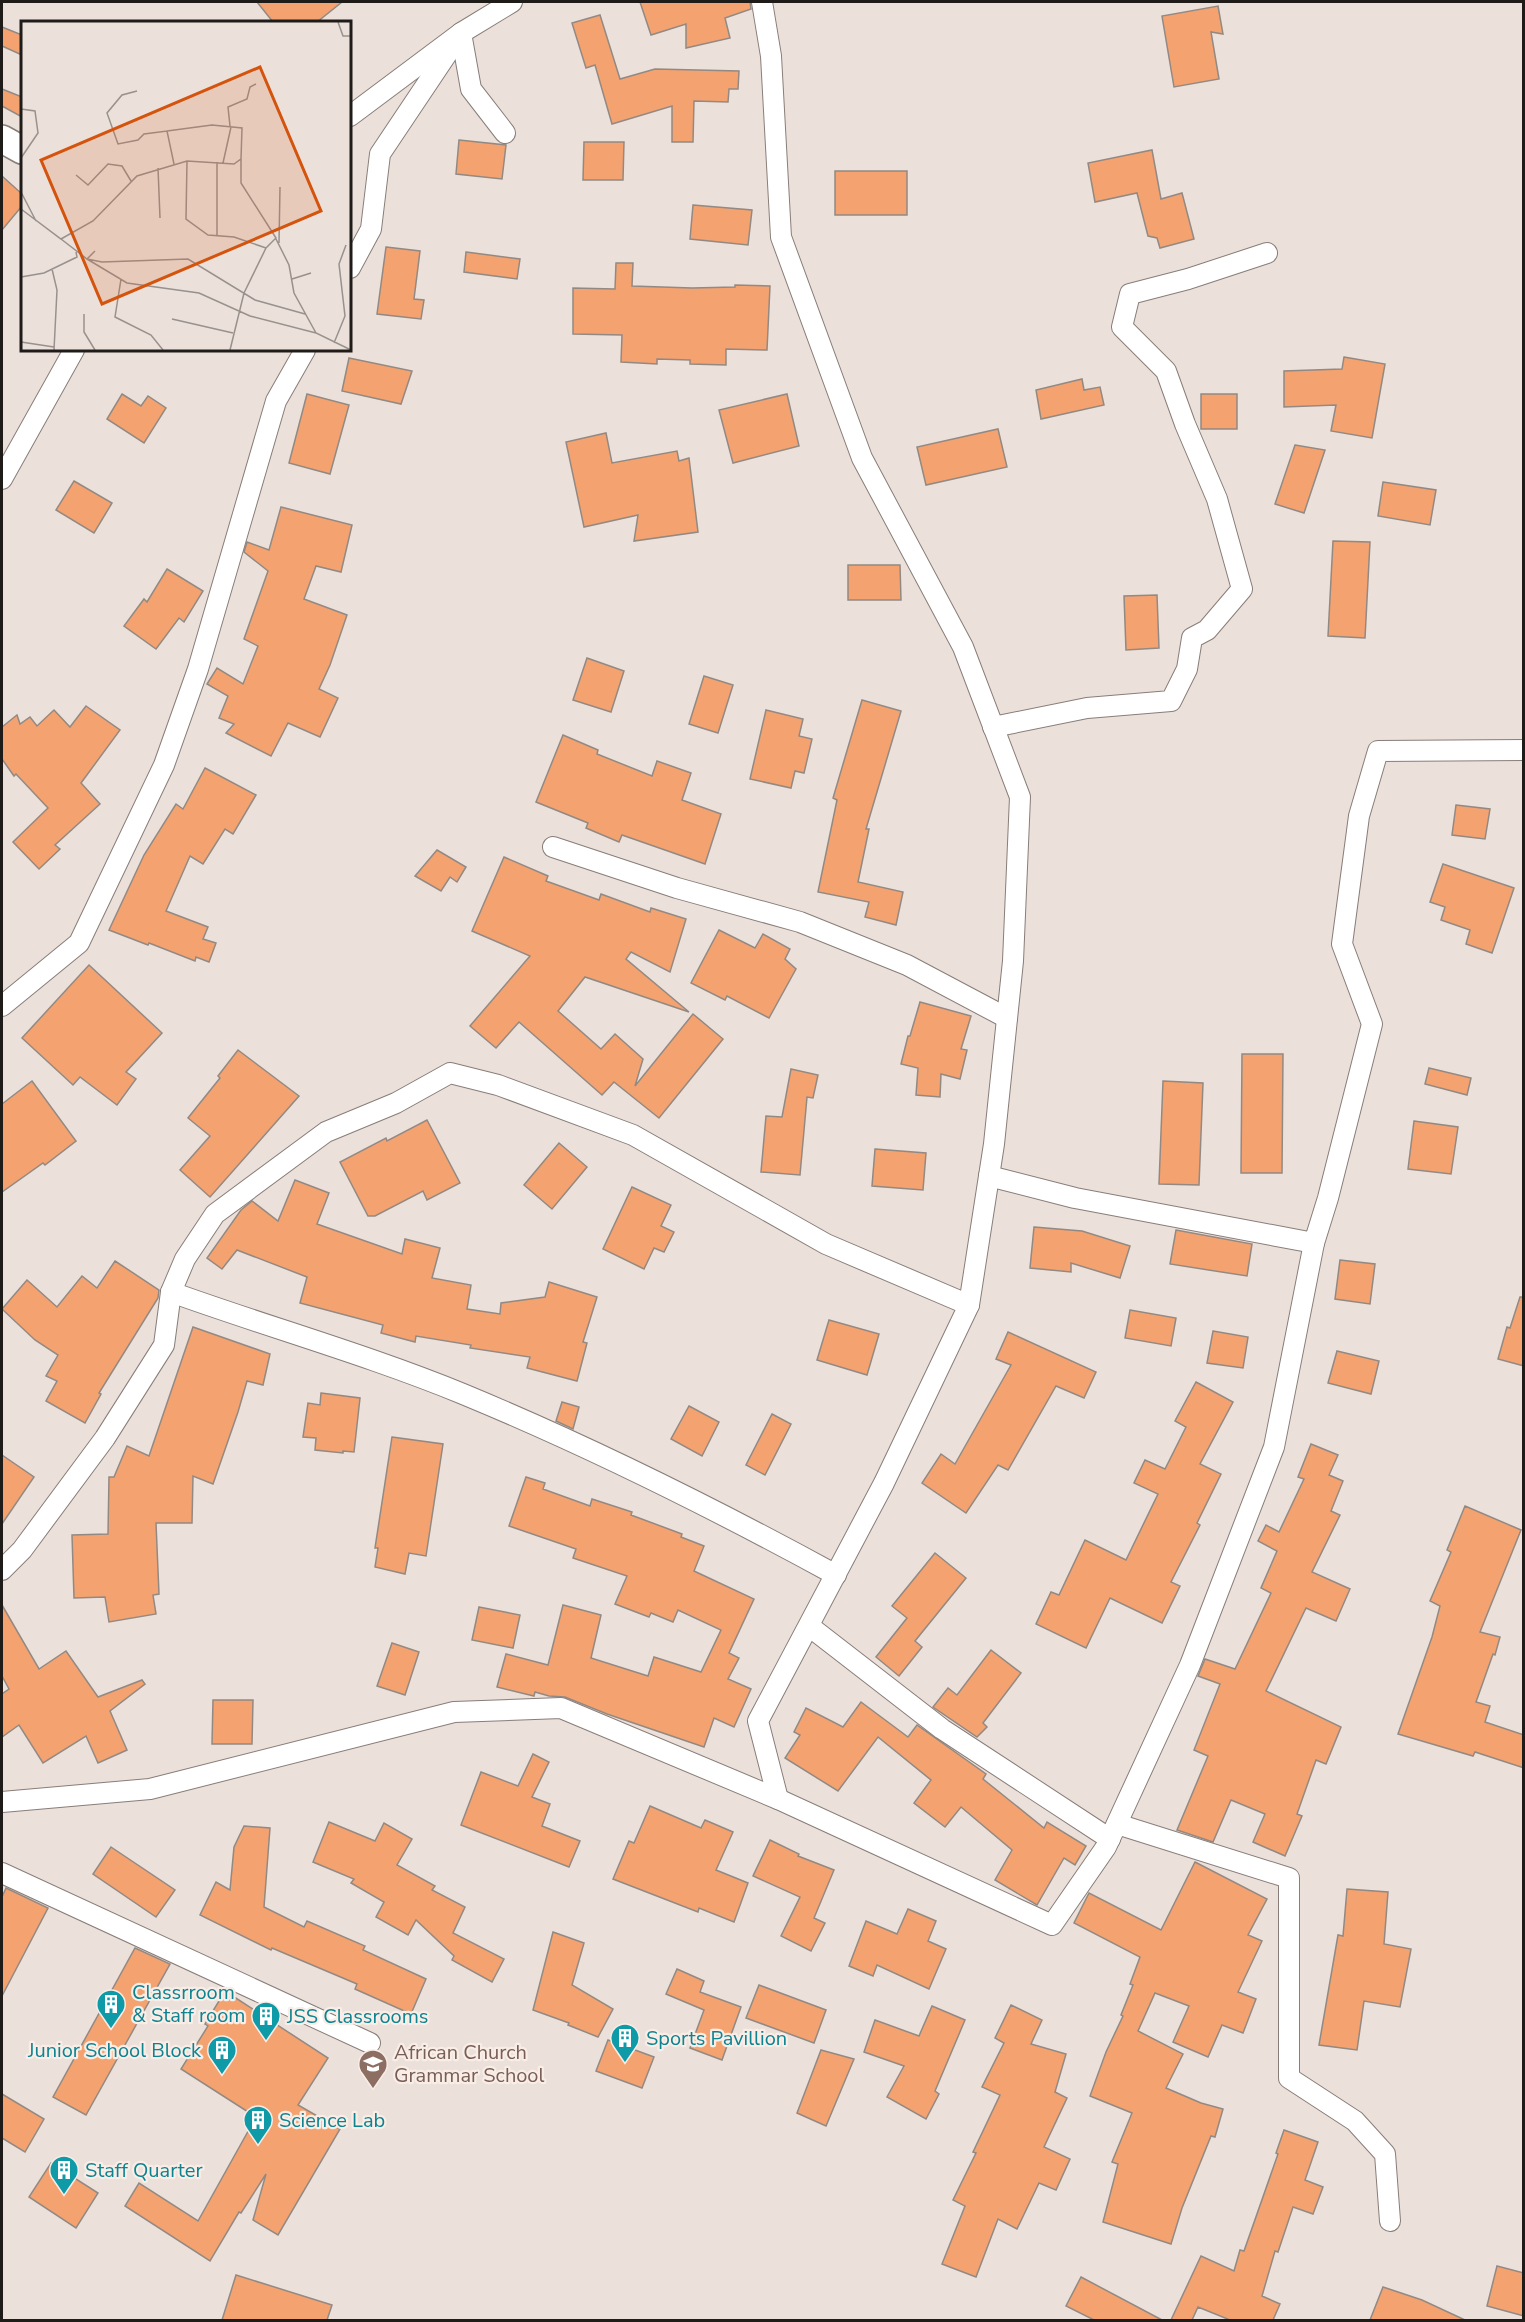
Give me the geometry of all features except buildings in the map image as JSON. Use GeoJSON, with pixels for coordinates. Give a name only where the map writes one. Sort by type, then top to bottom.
{"type":"FeatureCollection","features":[{"type":"Feature","properties":{"kind":"street"},"geometry":{"type":"LineString","coordinates":[[351,115],[461,33],[512,2]]}},
{"type":"Feature","properties":{"kind":"street"},"geometry":{"type":"LineString","coordinates":[[762,2],[771,56],[781,237],[862,458],[963,646],[1020,797],[1013,961],[989,1176],[969,1305],[884,1483],[758,1721],[778,1799]]}},
{"type":"Feature","properties":{"kind":"street"},"geometry":{"type":"LineString","coordinates":[[461,33],[471,89],[505,133]]}},
{"type":"Feature","properties":{"kind":"street"},"geometry":{"type":"LineString","coordinates":[[351,266],[371,229],[380,154],[461,33]]}},
{"type":"Feature","properties":{"kind":"street"},"geometry":{"type":"LineString","coordinates":[[2,139],[21,149]]}},
{"type":"Feature","properties":{"kind":"street"},"geometry":{"type":"LineString","coordinates":[[993,727],[1087,708],[1172,701],[1187,669],[1192,638],[1207,630],[1242,589],[1217,499],[1185,424],[1166,371],[1122,327],[1130,294],[1188,279],[1267,253]]}},
{"type":"Feature","properties":{"kind":"street"},"geometry":{"type":"LineString","coordinates":[[2,479],[73,351]]}},
{"type":"Feature","properties":{"kind":"street"},"geometry":{"type":"LineString","coordinates":[[2,1006],[79,943],[164,765],[198,669],[276,401],[303,351]]}},
{"type":"Feature","properties":{"kind":"street"},"geometry":{"type":"LineString","coordinates":[[2,1802],[150,1789],[453,1712],[561,1708],[778,1799],[1052,1925],[1113,1832],[1190,1665],[1274,1446],[1314,1243],[1328,1198],[1372,1024],[1342,944],[1359,816],[1378,751],[1524,750]]}},
{"type":"Feature","properties":{"kind":"street"},"geometry":{"type":"LineString","coordinates":[[553,847],[677,888],[800,922],[907,965],[1007,1018]]}},
{"type":"Feature","properties":{"kind":"street"},"geometry":{"type":"LineString","coordinates":[[2,1570],[22,1550],[105,1438],[164,1345],[171,1292],[185,1259],[215,1214],[326,1132],[396,1103],[450,1073],[498,1085],[633,1135],[826,1244],[969,1305]]}},
{"type":"Feature","properties":{"kind":"street"},"geometry":{"type":"LineString","coordinates":[[989,1176],[1075,1198],[1314,1243]]}},
{"type":"Feature","properties":{"kind":"street"},"geometry":{"type":"LineString","coordinates":[[171,1292],[462,1394],[559,1436],[721,1513],[836,1575]]}},
{"type":"Feature","properties":{"kind":"street"},"geometry":{"type":"LineString","coordinates":[[809,1626],[942,1729],[1113,1832],[1289,1878],[1289,2078],[1355,2121],[1385,2154],[1390,2221]]}},
{"type":"Feature","properties":{"kind":"street"},"geometry":{"type":"LineString","coordinates":[[2,1873],[370,2043]]}},
{"type":"Feature","properties":{"kind":"place","name":"Classrroom & Staff room"},"geometry":{"type":"Point","coordinates":[111,2030]}},
{"type":"Feature","properties":{"kind":"place","name":"JSS Classrooms"},"geometry":{"type":"Point","coordinates":[266,2042]}},
{"type":"Feature","properties":{"kind":"place","name":"Sports Pavillion"},"geometry":{"type":"Point","coordinates":[625,2064]}},
{"type":"Feature","properties":{"kind":"place","name":"Junior School Block"},"geometry":{"type":"Point","coordinates":[222,2076]}},
{"type":"Feature","properties":{"kind":"place","name":"African Church Grammar School"},"geometry":{"type":"Point","coordinates":[373,2090]}},
{"type":"Feature","properties":{"kind":"place","name":"Science Lab"},"geometry":{"type":"Point","coordinates":[258,2146]}},
{"type":"Feature","properties":{"kind":"place","name":"Staff Quarter"},"geometry":{"type":"Point","coordinates":[64,2196]}}]}
